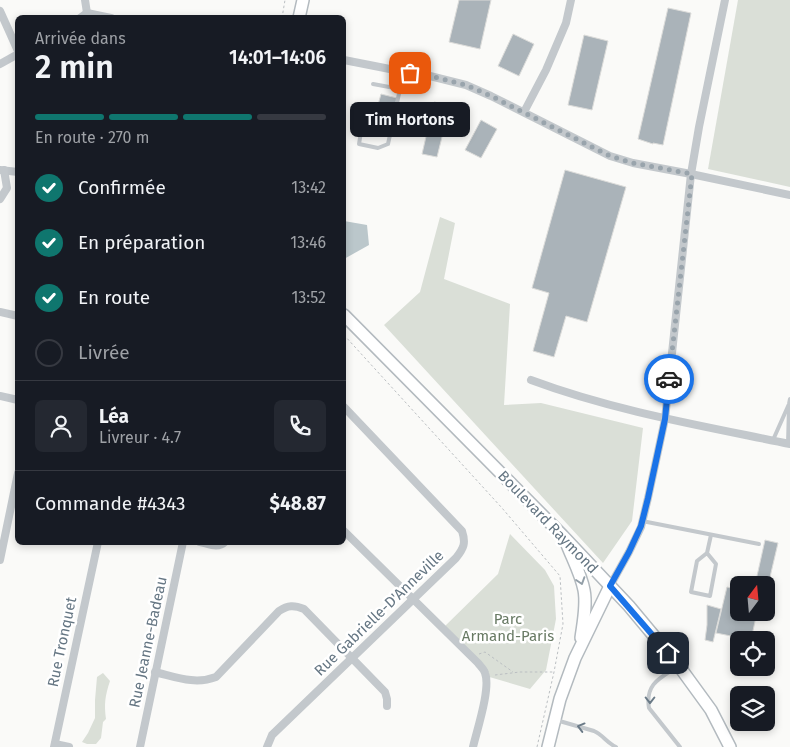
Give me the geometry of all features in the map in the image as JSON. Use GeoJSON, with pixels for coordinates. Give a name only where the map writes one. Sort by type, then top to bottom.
{"type":"FeatureCollection","features":[{"type":"Feature","properties":{"kind":"street"},"geometry":{"type":"LineString","coordinates":[[84,15],[85,0]]}},
{"type":"Feature","properties":{"kind":"street"},"geometry":{"type":"LineString","coordinates":[[300,15],[303,0]]}},
{"type":"Feature","properties":{"kind":"street"},"geometry":{"type":"LineString","coordinates":[[524,112],[546,70],[563,31],[571,0]]}},
{"type":"Feature","properties":{"kind":"street"},"geometry":{"type":"LineString","coordinates":[[548,747],[560,699],[581,646],[629,552],[642,521],[648,498],[665,419],[692,174],[699,127],[725,0]]}},
{"type":"Feature","properties":{"kind":"street"},"geometry":{"type":"LineString","coordinates":[[0,12],[15,45]]}},
{"type":"Feature","properties":{"kind":"street"},"geometry":{"type":"LineString","coordinates":[[0,64],[15,54]]}},
{"type":"Feature","properties":{"kind":"street"},"geometry":{"type":"LineString","coordinates":[[346,60],[418,73],[466,85],[610,156],[633,163],[790,195]]}},
{"type":"Feature","properties":{"kind":"street"},"geometry":{"type":"LineString","coordinates":[[0,199],[7,188],[2,170],[15,172]]}},
{"type":"Feature","properties":{"kind":"street"},"geometry":{"type":"LineString","coordinates":[[0,312],[15,315]]}},
{"type":"Feature","properties":{"kind":"street","name":"Boulevard Raymond"},"geometry":{"type":"LineString","coordinates":[[346,317],[610,586],[679,666],[711,710],[730,747]]}},
{"type":"Feature","properties":{"kind":"street"},"geometry":{"type":"LineString","coordinates":[[531,380],[597,402],[665,419],[789,444]]}},
{"type":"Feature","properties":{"kind":"street"},"geometry":{"type":"LineString","coordinates":[[0,396],[15,399]]}},
{"type":"Feature","properties":{"kind":"street","name":"Rue Gabrielle-D'Anneville"},"geometry":{"type":"LineString","coordinates":[[267,747],[272,736],[456,558],[464,546],[465,539],[462,531],[346,409]]}},
{"type":"Feature","properties":{"kind":"street"},"geometry":{"type":"LineString","coordinates":[[0,560],[15,488]]}},
{"type":"Feature","properties":{"kind":"street"},"geometry":{"type":"LineString","coordinates":[[346,533],[471,655],[485,672],[485,695],[473,747]]}},
{"type":"Feature","properties":{"kind":"street"},"geometry":{"type":"LineString","coordinates":[[563,536],[584,591],[581,646]]}},
{"type":"Feature","properties":{"kind":"street","name":"Rue Tronquet"},"geometry":{"type":"LineString","coordinates":[[55,746],[97,545]]}},
{"type":"Feature","properties":{"kind":"street","name":"Rue Jeanne-Badeau"},"geometry":{"type":"LineString","coordinates":[[140,747],[182,545]]}},
{"type":"Feature","properties":{"kind":"street"},"geometry":{"type":"LineString","coordinates":[[156,672],[192,681],[202,681],[216,677],[279,611],[291,605],[304,608],[385,692],[387,706]]}},
{"type":"Feature","properties":{"kind":"street"},"geometry":{"type":"LineString","coordinates":[[55,746],[69,747]]}},
{"type":"Feature","properties":{"kind":"lane"},"geometry":{"type":"LineString","coordinates":[[362,132],[359,144],[378,148],[388,144],[400,89],[373,84]]}},
{"type":"Feature","properties":{"kind":"lane"},"geometry":{"type":"LineString","coordinates":[[773,440],[790,402]]}},
{"type":"Feature","properties":{"kind":"lane"},"geometry":{"type":"LineString","coordinates":[[789,444],[790,402]]}},
{"type":"Feature","properties":{"kind":"lane"},"geometry":{"type":"LineString","coordinates":[[642,521],[759,544]]}},
{"type":"Feature","properties":{"kind":"lane"},"geometry":{"type":"LineString","coordinates":[[707,553],[716,564],[710,596],[691,592],[697,561],[707,553],[711,535]]}},
{"type":"Feature","properties":{"kind":"lane"},"geometry":{"type":"LineString","coordinates":[[679,666],[657,679],[648,694],[648,701],[649,708],[680,747]]}},
{"type":"Feature","properties":{"kind":"lane"},"geometry":{"type":"LineString","coordinates":[[554,720],[594,731],[616,747]]}},
{"type":"Feature","properties":{"kind":"lane"},"geometry":{"type":"LineString","coordinates":[[602,747],[604,740]]}},
{"type":"Feature","properties":{"kind":"path"},"geometry":{"type":"LineString","coordinates":[[282,15],[285,0]]}},
{"type":"Feature","properties":{"kind":"path"},"geometry":{"type":"LineString","coordinates":[[346,337],[502,508],[560,576],[562,624],[554,672],[536,747]]}},
{"type":"Feature","properties":{"kind":"path"},"geometry":{"type":"LineString","coordinates":[[471,655],[485,652],[514,673]]}},
{"type":"Feature","properties":{"kind":"path"},"geometry":{"type":"LineString","coordinates":[[486,676],[554,672]]}},
{"type":"Feature","properties":{"kind":"green space"},"geometry":{"type":"Polygon","coordinates":[[[738,0],[790,0],[790,187],[708,169],[738,0]]]}},
{"type":"Feature","properties":{"kind":"green space"},"geometry":{"type":"Polygon","coordinates":[[[440,217],[455,223],[444,279],[510,304],[504,405],[541,403],[643,428],[632,521],[603,563],[384,325],[420,292],[440,217]]]}},
{"type":"Feature","properties":{"kind":"green space","name":"Parc Armand-Paris"},"geometry":{"type":"Polygon","coordinates":[[[510,534],[545,570],[554,586],[556,619],[546,670],[530,689],[486,676],[443,628],[498,574],[510,534]]]}},
{"type":"Feature","properties":{"kind":"green space"},"geometry":{"type":"Polygon","coordinates":[[[103,673],[110,681],[105,700],[106,719],[103,722],[101,738],[96,744],[87,744],[82,742],[95,718],[97,677],[103,673]]]}},
{"type":"Feature","properties":{"kind":"shaded area"},"geometry":{"type":"Polygon","coordinates":[[[346,221],[367,225],[369,245],[346,258],[346,221]]]}},
{"type":"Feature","properties":{"kind":"building"},"geometry":{"type":"Polygon","coordinates":[[[459,0],[491,0],[480,49],[449,42],[459,0]]]}},
{"type":"Feature","properties":{"kind":"building"},"geometry":{"type":"Polygon","coordinates":[[[668,8],[691,13],[663,145],[638,139],[668,8]]]}},
{"type":"Feature","properties":{"kind":"building"},"geometry":{"type":"Polygon","coordinates":[[[513,34],[534,44],[519,76],[498,66],[513,34]]]}},
{"type":"Feature","properties":{"kind":"building"},"geometry":{"type":"Polygon","coordinates":[[[584,35],[608,41],[592,110],[568,105],[584,35]]]}},
{"type":"Feature","properties":{"kind":"building"},"geometry":{"type":"Polygon","coordinates":[[[381,94],[397,98],[392,120],[375,116],[381,94]]]}},
{"type":"Feature","properties":{"kind":"building"},"geometry":{"type":"Polygon","coordinates":[[[434,102],[450,105],[437,157],[422,154],[434,102]]]}},
{"type":"Feature","properties":{"kind":"building"},"geometry":{"type":"Polygon","coordinates":[[[481,120],[497,129],[481,158],[465,150],[481,120]]]}},
{"type":"Feature","properties":{"kind":"building"},"geometry":{"type":"Polygon","coordinates":[[[565,170],[626,187],[587,322],[566,316],[554,357],[533,351],[549,293],[532,288],[565,170]]]}},
{"type":"Feature","properties":{"kind":"building"},"geometry":{"type":"Polygon","coordinates":[[[765,540],[778,543],[770,576],[757,576],[765,540]]]}},
{"type":"Feature","properties":{"kind":"building"},"geometry":{"type":"Polygon","coordinates":[[[727,587],[730,588],[730,621],[755,621],[753,631],[730,631],[730,636],[716,633],[727,587]]]}},
{"type":"Feature","properties":{"kind":"building"},"geometry":{"type":"Polygon","coordinates":[[[707,605],[721,609],[713,642],[705,640],[707,605]]]}},
{"type":"Feature","properties":{"kind":"way so far"},"geometry":{"type":"LineString","coordinates":[[410,73],[418,73],[466,85],[610,156],[633,163],[692,174],[669,379]]}},
{"type":"Feature","properties":{"kind":"place","name":"Tim Hortons"},"geometry":{"type":"Point","coordinates":[410,73]}},
{"type":"Feature","properties":{"kind":"route"},"geometry":{"type":"LineString","coordinates":[[668,653],[610,586],[641,526],[665,419],[669,379]]}}]}
